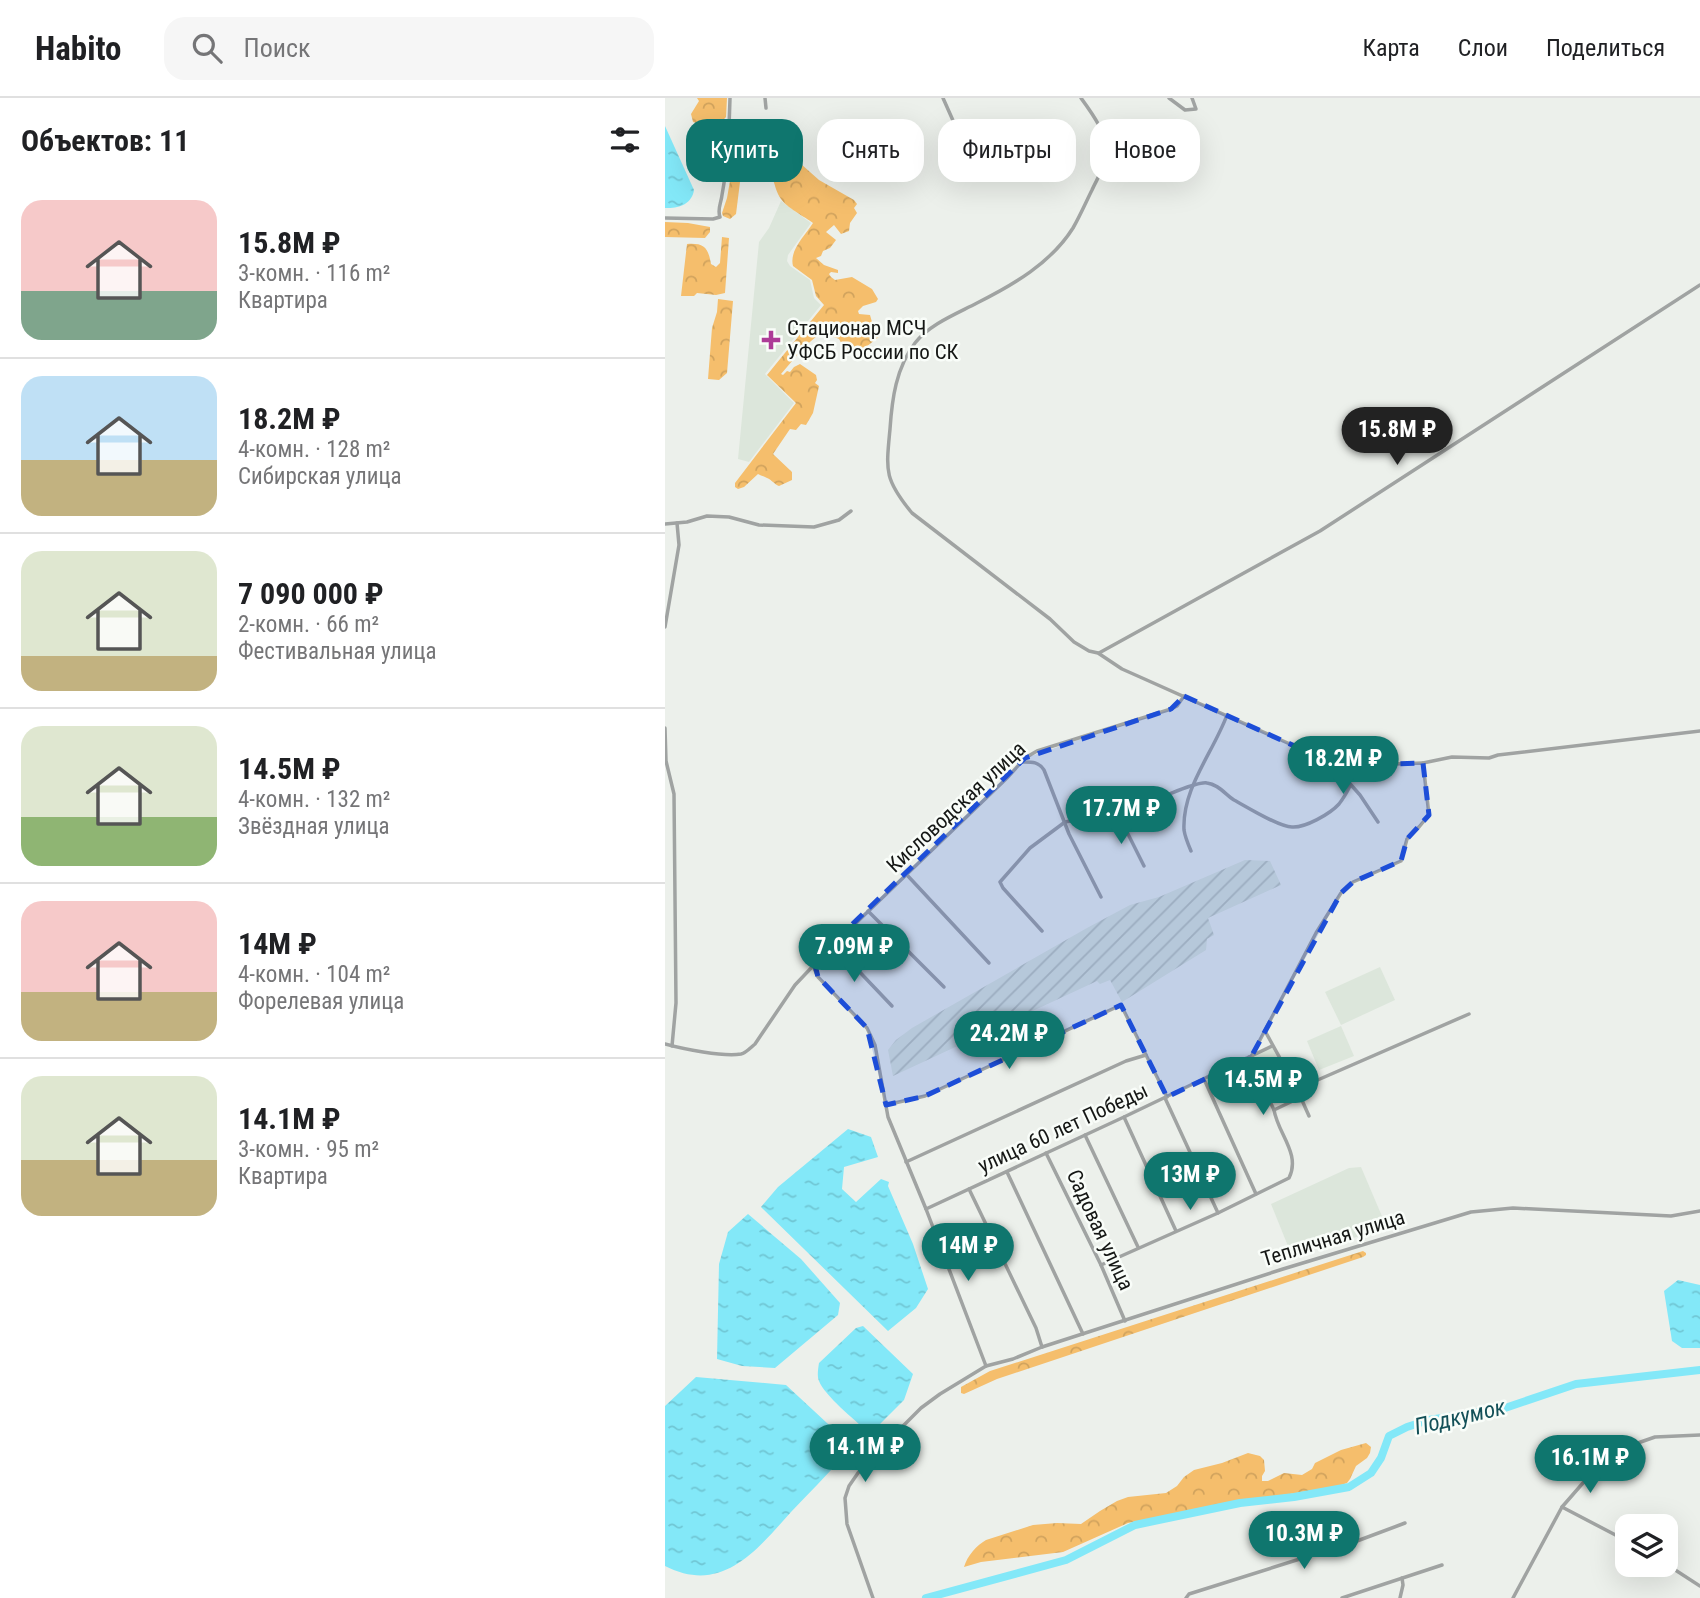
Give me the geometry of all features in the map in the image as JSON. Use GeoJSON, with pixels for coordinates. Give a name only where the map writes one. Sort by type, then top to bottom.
{"type":"FeatureCollection","features":[{"type":"Feature","properties":{"kind":"street"},"geometry":{"type":"LineString","coordinates":[[665,218],[720,217],[718,212],[723,193],[730,98]]}},
{"type":"Feature","properties":{"kind":"street"},"geometry":{"type":"LineString","coordinates":[[765,98],[766,108]]}},
{"type":"Feature","properties":{"kind":"street"},"geometry":{"type":"LineString","coordinates":[[943,98],[952,119]]}},
{"type":"Feature","properties":{"kind":"street"},"geometry":{"type":"LineString","coordinates":[[1081,98],[1104,136],[1107,147],[1100,173],[1072,228],[1049,256],[1033,270],[1000,292],[928,330],[907,355],[898,374],[890,419],[887,471],[891,484],[912,513],[1050,620],[1074,642],[1089,651],[1098,653],[1131,673],[1326,758],[1366,765],[1423,763],[1452,757],[1489,758],[1700,731]]}},
{"type":"Feature","properties":{"kind":"street"},"geometry":{"type":"LineString","coordinates":[[1169,98],[1185,110],[1196,109],[1192,98]]}},
{"type":"Feature","properties":{"kind":"street"},"geometry":{"type":"LineString","coordinates":[[1098,653],[1320,531],[1700,285]]}},
{"type":"Feature","properties":{"kind":"street"},"geometry":{"type":"LineString","coordinates":[[665,524],[707,516],[729,517],[759,525],[814,527],[839,520],[852,511]]}},
{"type":"Feature","properties":{"kind":"street"},"geometry":{"type":"LineString","coordinates":[[665,627],[678,556],[677,523]]}},
{"type":"Feature","properties":{"kind":"street","name":"Кисловодская улица"},"geometry":{"type":"LineString","coordinates":[[672,1046],[743,1054],[755,1044],[814,961],[834,945],[1030,754],[1171,709],[1177,706],[1184,696]]}},
{"type":"Feature","properties":{"kind":"street"},"geometry":{"type":"LineString","coordinates":[[1191,851],[1184,827],[1188,803],[1227,715]]}},
{"type":"Feature","properties":{"kind":"street"},"geometry":{"type":"LineString","coordinates":[[665,728],[666,761],[674,794],[676,1003],[672,1046],[665,1044]]}},
{"type":"Feature","properties":{"kind":"street"},"geometry":{"type":"LineString","coordinates":[[1326,758],[1360,795],[1378,822]]}},
{"type":"Feature","properties":{"kind":"street"},"geometry":{"type":"LineString","coordinates":[[1021,762],[1040,764],[1044,770],[1069,834],[1101,897]]}},
{"type":"Feature","properties":{"kind":"street"},"geometry":{"type":"LineString","coordinates":[[1101,1265],[1289,1178],[1294,1169],[1293,1158],[1250,1057],[1316,933],[1341,893],[1353,881],[1401,861],[1406,839],[1429,815],[1423,763]]}},
{"type":"Feature","properties":{"kind":"street"},"geometry":{"type":"LineString","coordinates":[[1042,932],[1000,882],[1030,848],[1065,822],[1081,819],[1096,824],[1103,823],[1194,785],[1207,783],[1283,826],[1293,828],[1315,821],[1335,808],[1350,786]]}},
{"type":"Feature","properties":{"kind":"street"},"geometry":{"type":"LineString","coordinates":[[1119,816],[1144,866]]}},
{"type":"Feature","properties":{"kind":"street"},"geometry":{"type":"LineString","coordinates":[[907,875],[989,963]]}},
{"type":"Feature","properties":{"kind":"street"},"geometry":{"type":"LineString","coordinates":[[868,911],[944,986]]}},
{"type":"Feature","properties":{"kind":"street"},"geometry":{"type":"LineString","coordinates":[[834,945],[892,1006]]}},
{"type":"Feature","properties":{"kind":"street"},"geometry":{"type":"LineString","coordinates":[[813,966],[818,977],[867,1028],[875,1045],[888,1117],[986,1366]]}},
{"type":"Feature","properties":{"kind":"street"},"geometry":{"type":"LineString","coordinates":[[887,1105],[925,1096],[1121,1005],[1218,1213]]}},
{"type":"Feature","properties":{"kind":"street"},"geometry":{"type":"LineString","coordinates":[[1297,1089],[1469,1014]]}},
{"type":"Feature","properties":{"kind":"street"},"geometry":{"type":"LineString","coordinates":[[1265,1031],[1309,1116]]}},
{"type":"Feature","properties":{"kind":"street","name":"улица 60 лет Победы"},"geometry":{"type":"LineString","coordinates":[[926,1209],[1272,1046]]}},
{"type":"Feature","properties":{"kind":"street"},"geometry":{"type":"LineString","coordinates":[[906,1163],[1126,1061],[1146,1055]]}},
{"type":"Feature","properties":{"kind":"street"},"geometry":{"type":"LineString","coordinates":[[1204,1079],[1255,1194]]}},
{"type":"Feature","properties":{"kind":"street"},"geometry":{"type":"LineString","coordinates":[[1274,1110],[1301,1097]]}},
{"type":"Feature","properties":{"kind":"street"},"geometry":{"type":"LineString","coordinates":[[1124,1117],[1176,1231]]}},
{"type":"Feature","properties":{"kind":"street"},"geometry":{"type":"LineString","coordinates":[[1085,1135],[1139,1248]]}},
{"type":"Feature","properties":{"kind":"street","name":"Садовая улица"},"geometry":{"type":"LineString","coordinates":[[1046,1153],[1101,1265],[1125,1321]]}},
{"type":"Feature","properties":{"kind":"street"},"geometry":{"type":"LineString","coordinates":[[1007,1171],[1083,1334]]}},
{"type":"Feature","properties":{"kind":"street"},"geometry":{"type":"LineString","coordinates":[[969,1189],[1036,1328],[1042,1348]]}},
{"type":"Feature","properties":{"kind":"street","name":"Тепличная улица"},"geometry":{"type":"LineString","coordinates":[[873,1598],[847,1524],[845,1498],[849,1486],[869,1461],[921,1408],[986,1366],[1283,1269],[1471,1212],[1513,1208],[1671,1216],[1700,1211]]}},
{"type":"Feature","properties":{"kind":"street"},"geometry":{"type":"LineString","coordinates":[[1513,1598],[1562,1507],[1612,1452],[1655,1437],[1700,1435]]}},
{"type":"Feature","properties":{"kind":"street"},"geometry":{"type":"LineString","coordinates":[[1562,1507],[1615,1535]]}},
{"type":"Feature","properties":{"kind":"street"},"geometry":{"type":"LineString","coordinates":[[1187,1598],[1189,1594],[1357,1541],[1405,1523]]}},
{"type":"Feature","properties":{"kind":"street"},"geometry":{"type":"LineString","coordinates":[[1342,1598],[1442,1565]]}},
{"type":"Feature","properties":{"kind":"street"},"geometry":{"type":"LineString","coordinates":[[1678,1572],[1700,1586]]}},
{"type":"Feature","properties":{"kind":"street"},"geometry":{"type":"LineString","coordinates":[[1400,1598],[1402,1578]]}},
{"type":"Feature","properties":{"kind":"highlighted area"},"geometry":{"type":"Polygon","coordinates":[[[1184,696],[1310,753],[1366,765],[1423,763],[1429,815],[1407,839],[1401,861],[1353,882],[1341,893],[1251,1057],[1167,1097],[1121,1005],[925,1096],[886,1105],[867,1028],[818,977],[814,961],[1025,758],[1171,709],[1184,696]]]}},
{"type":"Feature","properties":{"kind":"shaded area","name":"Стационар МСЧ УФСБ России по СК"},"geometry":{"type":"Polygon","coordinates":[[[781,201],[811,223],[788,255],[787,261],[810,280],[814,298],[821,305],[765,374],[794,403],[749,462],[738,459],[759,242],[769,228],[781,201]]]}},
{"type":"Feature","properties":{"kind":"shaded area"},"geometry":{"type":"Polygon","coordinates":[[[1245,860],[1270,861],[1281,885],[1208,918],[1214,935],[1207,939],[1206,950],[1122,1002],[1110,980],[1100,984],[1097,981],[893,1076],[888,1050],[912,1028],[1130,905],[1159,897],[1245,860]]]}},
{"type":"Feature","properties":{"kind":"shaded area"},"geometry":{"type":"Polygon","coordinates":[[[1380,967],[1395,1000],[1341,1025],[1325,992],[1380,967]]]}},
{"type":"Feature","properties":{"kind":"shaded area"},"geometry":{"type":"Polygon","coordinates":[[[1341,1026],[1354,1056],[1319,1070],[1307,1041],[1341,1026]]]}},
{"type":"Feature","properties":{"kind":"shaded area"},"geometry":{"type":"Polygon","coordinates":[[[1272,1046],[1289,1075],[1266,1087],[1251,1063],[1251,1057],[1272,1046]]]}},
{"type":"Feature","properties":{"kind":"shaded area"},"geometry":{"type":"Polygon","coordinates":[[[1361,1167],[1387,1228],[1292,1256],[1271,1204],[1349,1168],[1361,1167]]]}},
{"type":"Feature","properties":{"kind":"green space"},"geometry":{"type":"Polygon","coordinates":[[[697,98],[727,98],[726,117],[692,119],[691,114],[699,101],[697,98]]]}},
{"type":"Feature","properties":{"kind":"green space"},"geometry":{"type":"Polygon","coordinates":[[[803,166],[817,178],[817,182],[822,182],[854,200],[857,213],[850,223],[849,231],[841,234],[834,225],[826,232],[836,240],[816,258],[824,265],[838,270],[838,273],[829,274],[835,280],[852,277],[872,289],[878,299],[858,311],[859,314],[870,315],[872,322],[877,323],[881,329],[880,336],[857,354],[850,355],[839,339],[822,332],[805,346],[781,374],[790,372],[800,364],[816,375],[815,383],[819,386],[813,413],[806,425],[801,424],[796,430],[790,429],[773,454],[792,472],[792,480],[779,486],[758,474],[738,489],[735,483],[796,403],[767,375],[824,305],[816,296],[812,280],[793,266],[792,260],[795,249],[813,223],[791,209],[773,182],[803,182],[803,166]]]}},
{"type":"Feature","properties":{"kind":"green space"},"geometry":{"type":"Polygon","coordinates":[[[730,182],[740,182],[736,214],[730,219],[722,213],[730,182]]]}},
{"type":"Feature","properties":{"kind":"green space"},"geometry":{"type":"Polygon","coordinates":[[[665,222],[710,227],[710,232],[705,238],[665,237],[665,222]]]}},
{"type":"Feature","properties":{"kind":"green space"},"geometry":{"type":"Polygon","coordinates":[[[722,237],[729,238],[725,293],[681,296],[687,244],[704,247],[711,264],[716,267],[720,263],[722,237]]]}},
{"type":"Feature","properties":{"kind":"green space"},"geometry":{"type":"Polygon","coordinates":[[[718,299],[733,301],[727,373],[719,380],[708,379],[712,328],[718,299]]]}},
{"type":"Feature","properties":{"kind":"green space"},"geometry":{"type":"Polygon","coordinates":[[[1363,1251],[1366,1255],[1363,1257],[961,1393],[961,1387],[990,1371],[1363,1251]]]}},
{"type":"Feature","properties":{"kind":"green space"},"geometry":{"type":"Polygon","coordinates":[[[1366,1443],[1371,1447],[1367,1458],[1356,1466],[1347,1483],[1333,1488],[1224,1503],[1204,1511],[1128,1523],[1063,1552],[981,1562],[964,1567],[973,1551],[986,1540],[1033,1525],[1081,1524],[1117,1501],[1128,1497],[1166,1493],[1194,1470],[1248,1453],[1264,1460],[1262,1481],[1268,1481],[1284,1473],[1302,1475],[1312,1469],[1315,1463],[1341,1450],[1366,1443]]]}},
{"type":"Feature","properties":{"kind":"water"},"geometry":{"type":"Polygon","coordinates":[[[665,126],[686,172],[686,182],[690,182],[694,190],[687,202],[665,208],[665,126]]]}},
{"type":"Feature","properties":{"kind":"water"},"geometry":{"type":"Polygon","coordinates":[[[848,1129],[871,1137],[878,1157],[844,1167],[842,1189],[856,1202],[881,1179],[889,1182],[888,1186],[913,1244],[928,1289],[916,1308],[888,1331],[761,1207],[778,1187],[848,1129]]]}},
{"type":"Feature","properties":{"kind":"water"},"geometry":{"type":"Polygon","coordinates":[[[748,1214],[801,1259],[840,1303],[838,1315],[775,1368],[742,1366],[717,1359],[719,1264],[728,1232],[748,1214]]]}},
{"type":"Feature","properties":{"kind":"water"},"geometry":{"type":"Polygon","coordinates":[[[1678,1280],[1700,1285],[1700,1348],[1682,1348],[1672,1341],[1664,1291],[1678,1280]]]}},
{"type":"Feature","properties":{"kind":"water"},"geometry":{"type":"Polygon","coordinates":[[[863,1326],[913,1374],[904,1400],[873,1431],[868,1432],[827,1393],[818,1375],[819,1363],[856,1328],[863,1326]]]}},
{"type":"Feature","properties":{"kind":"water"},"geometry":{"type":"Polygon","coordinates":[[[696,1377],[786,1385],[841,1436],[843,1457],[751,1554],[721,1572],[704,1575],[685,1574],[665,1566],[665,1406],[696,1377]]]}},
{"type":"Feature","properties":{"kind":"waterway","name":"Подкумок"},"geometry":{"type":"LineString","coordinates":[[926,1598],[1066,1560],[1135,1525],[1240,1503],[1349,1487],[1371,1473],[1381,1458],[1389,1436],[1429,1420],[1505,1408],[1576,1384],[1700,1370]]}},
{"type":"Feature","properties":{"kind":"place","name":"Стационар МСЧ УФСБ России по СК"},"geometry":{"type":"Point","coordinates":[771,340]}}]}
